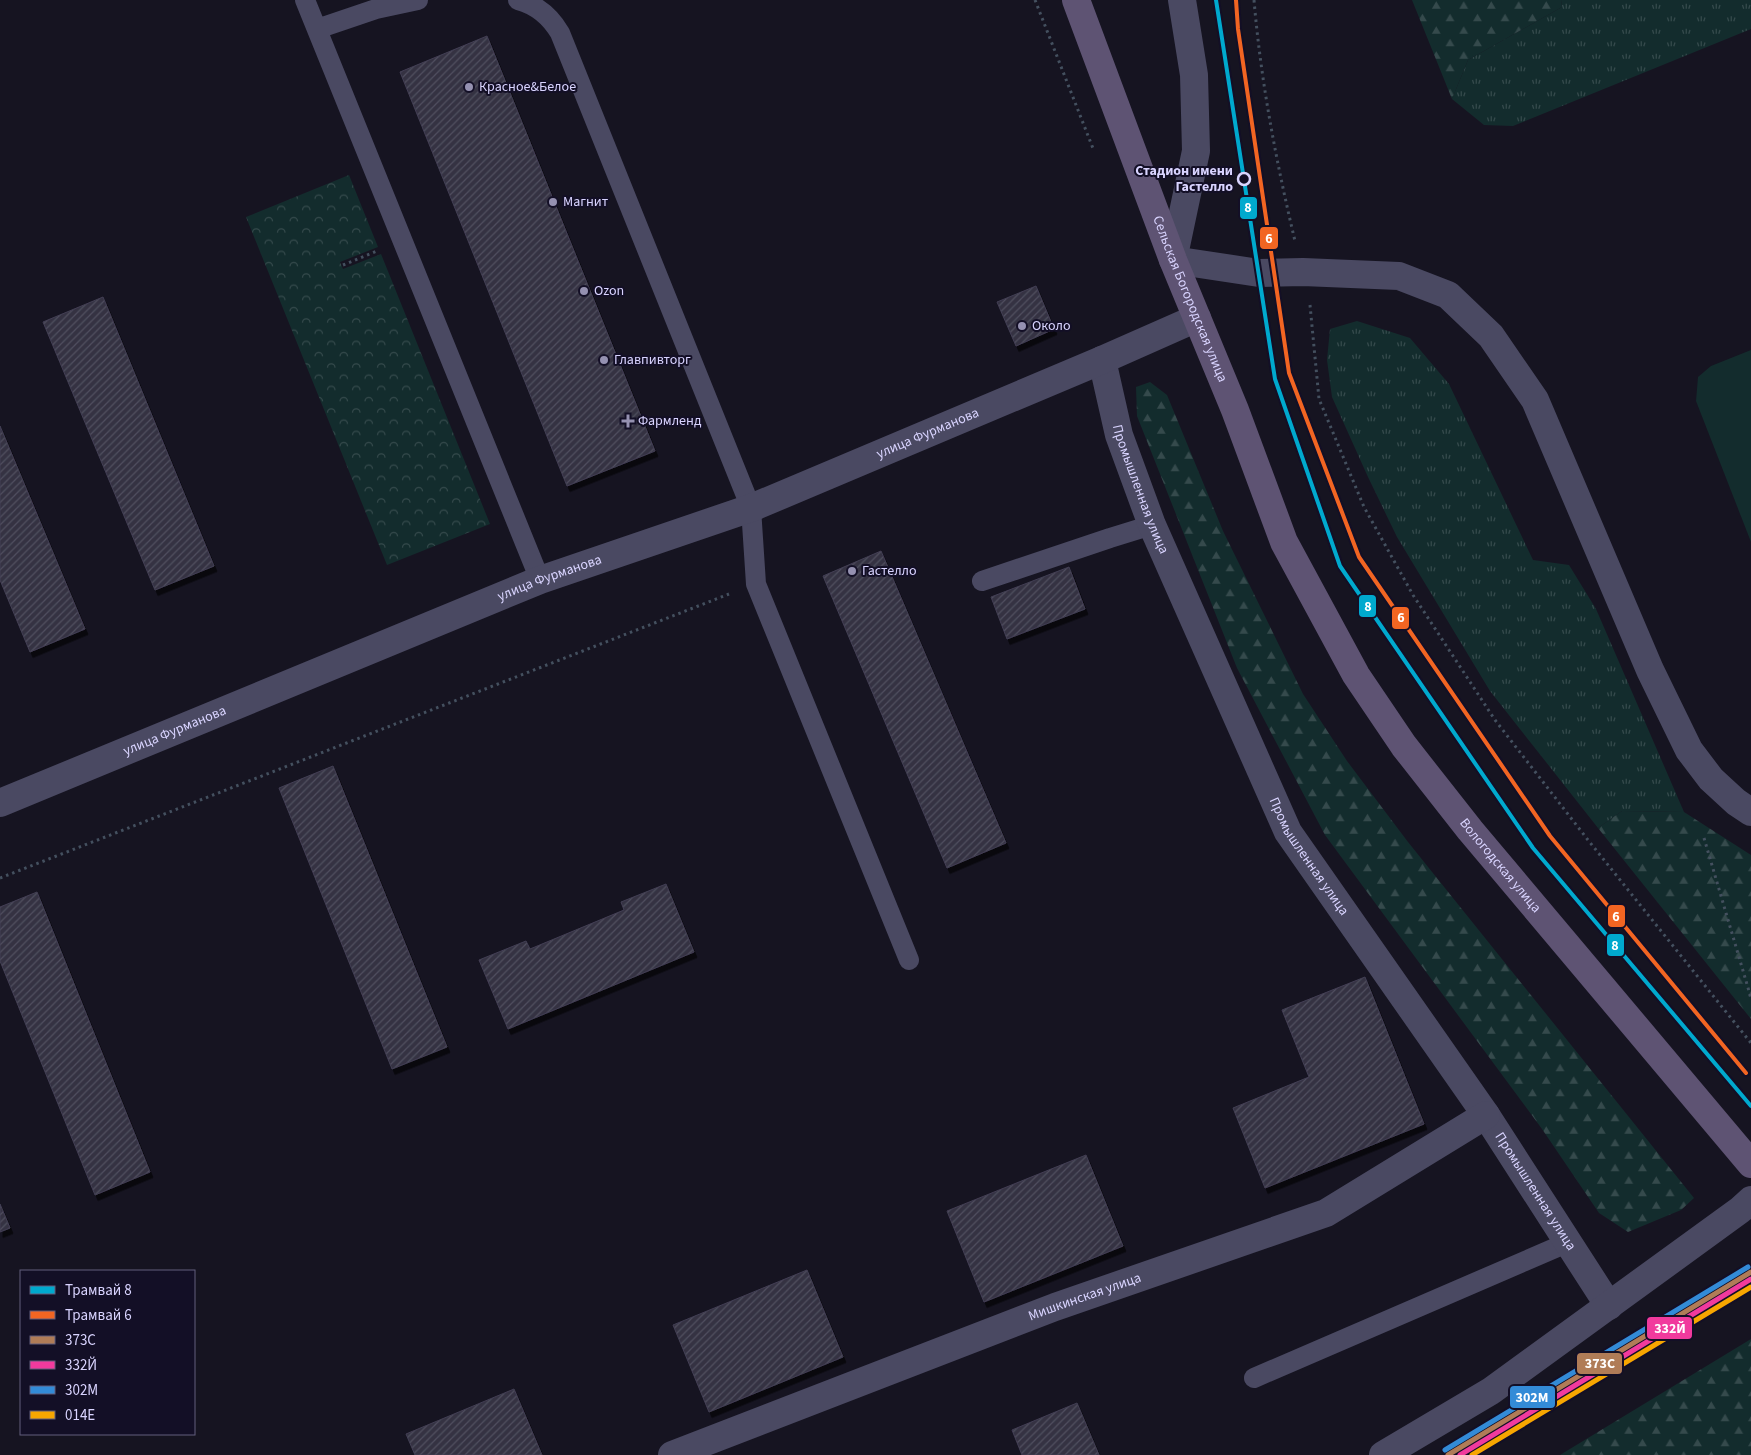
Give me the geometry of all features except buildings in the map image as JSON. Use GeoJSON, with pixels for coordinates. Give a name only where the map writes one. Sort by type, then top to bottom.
{"type":"FeatureCollection","features":[{"type":"Feature","properties":{"kind":"main road","name":"Сельская Богородская улица"},"geometry":{"type":"LineString","coordinates":[[1076,0],[1173,260],[1235,410],[1284,542]]}},
{"type":"Feature","properties":{"kind":"main road","name":"Вологодская улица"},"geometry":{"type":"LineString","coordinates":[[1284,542],[1356,675],[1404,746],[1470,830],[1751,1164]]}},
{"type":"Feature","properties":{"kind":"street"},"geometry":{"type":"LineString","coordinates":[[1182,0],[1194,75],[1196,151],[1173,260],[1259,273],[1303,272],[1399,276],[1448,295],[1491,336],[1535,400],[1650,670],[1689,750],[1711,779],[1736,802],[1751,812]]}},
{"type":"Feature","properties":{"kind":"street","name":"улица Фурманова"},"geometry":{"type":"LineString","coordinates":[[0,803],[540,580],[751,508],[1102,360],[1196,318]]}},
{"type":"Feature","properties":{"kind":"street","name":"Промышленная улица"},"geometry":{"type":"LineString","coordinates":[[1102,360],[1119,435],[1152,525],[1288,832],[1486,1115],[1610,1306]]}},
{"type":"Feature","properties":{"kind":"street","name":"Мишкинская улица"},"geometry":{"type":"LineString","coordinates":[[672,1455],[1055,1308],[1326,1213],[1486,1115]]}},
{"type":"Feature","properties":{"kind":"street"},"geometry":{"type":"LineString","coordinates":[[1383,1455],[1490,1391],[1610,1306],[1751,1200]]}},
{"type":"Feature","properties":{"kind":"lane"},"geometry":{"type":"LineString","coordinates":[[305,0],[540,580]]}},
{"type":"Feature","properties":{"kind":"lane"},"geometry":{"type":"LineString","coordinates":[[317,29],[376,9],[418,0]]}},
{"type":"Feature","properties":{"kind":"lane"},"geometry":{"type":"LineString","coordinates":[[518,0],[535,6],[545,13],[560,33],[751,508],[756,584],[909,960]]}},
{"type":"Feature","properties":{"kind":"lane"},"geometry":{"type":"LineString","coordinates":[[982,581],[1152,525]]}},
{"type":"Feature","properties":{"kind":"lane"},"geometry":{"type":"LineString","coordinates":[[1254,1378],[1569,1242]]}},
{"type":"Feature","properties":{"kind":"path"},"geometry":{"type":"LineString","coordinates":[[1254,0],[1266,105],[1288,211]]}},
{"type":"Feature","properties":{"kind":"path"},"geometry":{"type":"LineString","coordinates":[[343,265],[403,241]]}},
{"type":"Feature","properties":{"kind":"path"},"geometry":{"type":"LineString","coordinates":[[1312,326],[1319,399],[1364,507],[1413,595],[1496,720],[1588,840],[1751,1043]]}},
{"type":"Feature","properties":{"kind":"path"},"geometry":{"type":"LineString","coordinates":[[0,878],[756,584]]}},
{"type":"Feature","properties":{"kind":"path"},"geometry":{"type":"LineString","coordinates":[[1704,838],[1751,998]]}},
{"type":"Feature","properties":{"kind":"green space"},"geometry":{"type":"Polygon","coordinates":[[[1412,0],[1561,0],[1562,7],[1468,60],[1452,99],[1412,0]]]}},
{"type":"Feature","properties":{"kind":"green space"},"geometry":{"type":"Polygon","coordinates":[[[1561,0],[1751,0],[1751,29],[1513,126],[1484,125],[1452,99],[1468,60],[1562,7],[1561,0]]]}},
{"type":"Feature","properties":{"kind":"green space"},"geometry":{"type":"Polygon","coordinates":[[[349,175],[378,247],[340,262],[343,269],[381,254],[490,524],[387,565],[246,217],[349,175]]]}},
{"type":"Feature","properties":{"kind":"green space"},"geometry":{"type":"Polygon","coordinates":[[[1357,321],[1410,338],[1449,384],[1533,560],[1569,565],[1596,609],[1684,812],[1622,811],[1598,828],[1490,691],[1397,537],[1332,397],[1327,360],[1330,329],[1357,321]]]}},
{"type":"Feature","properties":{"kind":"green space"},"geometry":{"type":"Polygon","coordinates":[[[1751,350],[1751,542],[1696,401],[1698,377],[1711,366],[1751,350]]]}},
{"type":"Feature","properties":{"kind":"green space"},"geometry":{"type":"Polygon","coordinates":[[[1150,382],[1167,395],[1223,531],[1303,694],[1347,761],[1408,842],[1694,1198],[1681,1210],[1628,1232],[1599,1213],[1542,1129],[1325,835],[1237,668],[1137,416],[1136,387],[1150,382]]]}},
{"type":"Feature","properties":{"kind":"green space"},"geometry":{"type":"Polygon","coordinates":[[[1622,811],[1684,812],[1751,855],[1751,1019],[1598,828],[1622,811]]]}},
{"type":"Feature","properties":{"kind":"green space"},"geometry":{"type":"Polygon","coordinates":[[[1751,1339],[1751,1455],[1560,1455],[1751,1339]]]}},
{"type":"Feature","properties":{"kind":"tram line","name":"8"},"geometry":{"type":"LineString","coordinates":[[1216,0],[1275,379],[1340,566],[1533,848],[1751,1106]]}},
{"type":"Feature","properties":{"kind":"tram line","name":"6"},"geometry":{"type":"LineString","coordinates":[[1236,0],[1238,29],[1289,373],[1359,557],[1550,836],[1746,1073]]}},
{"type":"Feature","properties":{"kind":"transit line","name":"302М"},"geometry":{"type":"LineString","coordinates":[[1445,1450],[1748,1267]]}},
{"type":"Feature","properties":{"kind":"transit line","name":"373C"},"geometry":{"type":"LineString","coordinates":[[1448,1455],[1751,1272]]}},
{"type":"Feature","properties":{"kind":"transit line","name":"332Й"},"geometry":{"type":"LineString","coordinates":[[1460,1455],[1751,1279]]}},
{"type":"Feature","properties":{"kind":"transit line","name":"014Е"},"geometry":{"type":"LineString","coordinates":[[1472,1455],[1751,1287]]}},
{"type":"Feature","properties":{"kind":"place","name":"Красное&Белое"},"geometry":{"type":"Point","coordinates":[469,87]}},
{"type":"Feature","properties":{"kind":"place","name":"Стадион имени Гастелло"},"geometry":{"type":"Point","coordinates":[1244,179]}},
{"type":"Feature","properties":{"kind":"place","name":"Магнит"},"geometry":{"type":"Point","coordinates":[553,202]}},
{"type":"Feature","properties":{"kind":"place","name":"Ozon"},"geometry":{"type":"Point","coordinates":[584,291]}},
{"type":"Feature","properties":{"kind":"place","name":"Около"},"geometry":{"type":"Point","coordinates":[1022,326]}},
{"type":"Feature","properties":{"kind":"place","name":"Главпивторг"},"geometry":{"type":"Point","coordinates":[604,360]}},
{"type":"Feature","properties":{"kind":"place","name":"Фармленд"},"geometry":{"type":"Point","coordinates":[628,421]}},
{"type":"Feature","properties":{"kind":"place","name":"Гастелло"},"geometry":{"type":"Point","coordinates":[852,571]}}]}
